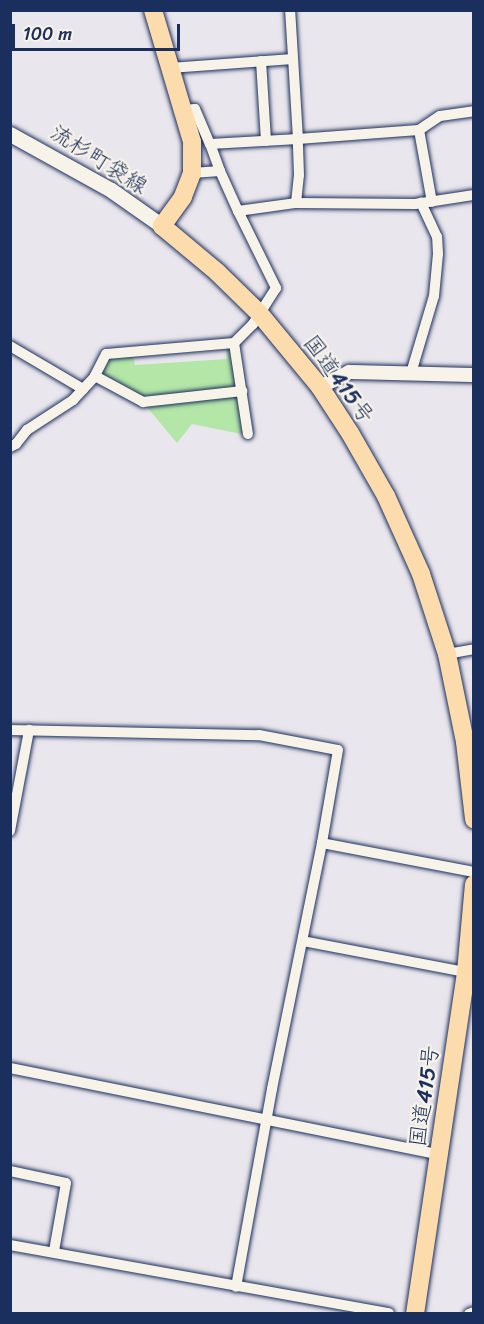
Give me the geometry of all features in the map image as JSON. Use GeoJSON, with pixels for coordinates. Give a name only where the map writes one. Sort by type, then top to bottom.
{"type":"FeatureCollection","features":[{"type":"Feature","properties":{"kind":"highway"},"geometry":{"type":"LineString","coordinates":[[153,10],[192,142],[192,173],[183,197],[162,226]]}},
{"type":"Feature","properties":{"kind":"highway","name":"国道415号"},"geometry":{"type":"LineString","coordinates":[[162,226],[217,272],[259,313],[320,387],[386,496],[422,574],[447,654],[465,742],[474,819]]}},
{"type":"Feature","properties":{"kind":"highway","name":"国道415号"},"geometry":{"type":"LineString","coordinates":[[415,1314],[466,972],[474,884]]}},
{"type":"Feature","properties":{"kind":"main road","name":"流杉町袋線"},"geometry":{"type":"LineString","coordinates":[[10,134],[111,190],[162,226]]}},
{"type":"Feature","properties":{"kind":"street"},"geometry":{"type":"LineString","coordinates":[[290,10],[298,139],[296,203]]}},
{"type":"Feature","properties":{"kind":"street"},"geometry":{"type":"LineString","coordinates":[[170,68],[293,59]]}},
{"type":"Feature","properties":{"kind":"street"},"geometry":{"type":"LineString","coordinates":[[261,61],[266,141]]}},
{"type":"Feature","properties":{"kind":"street"},"geometry":{"type":"LineString","coordinates":[[10,447],[16,444],[27,430],[73,400],[95,376],[105,354],[234,343],[253,324],[276,288],[238,211],[195,109],[184,110]]}},
{"type":"Feature","properties":{"kind":"street"},"geometry":{"type":"LineString","coordinates":[[210,144],[419,130],[440,116],[474,111]]}},
{"type":"Feature","properties":{"kind":"street"},"geometry":{"type":"LineString","coordinates":[[411,373],[434,296],[438,254],[437,237],[426,202],[419,130]]}},
{"type":"Feature","properties":{"kind":"street"},"geometry":{"type":"LineString","coordinates":[[192,173],[220,171]]}},
{"type":"Feature","properties":{"kind":"street"},"geometry":{"type":"LineString","coordinates":[[238,211],[296,203],[426,202],[474,195]]}},
{"type":"Feature","properties":{"kind":"street"},"geometry":{"type":"LineString","coordinates":[[234,343],[248,434]]}},
{"type":"Feature","properties":{"kind":"street"},"geometry":{"type":"LineString","coordinates":[[10,346],[83,389]]}},
{"type":"Feature","properties":{"kind":"street"},"geometry":{"type":"LineString","coordinates":[[320,387],[349,372],[474,375]]}},
{"type":"Feature","properties":{"kind":"street"},"geometry":{"type":"LineString","coordinates":[[95,376],[143,402],[242,391]]}},
{"type":"Feature","properties":{"kind":"street"},"geometry":{"type":"LineString","coordinates":[[447,654],[474,649]]}},
{"type":"Feature","properties":{"kind":"street"},"geometry":{"type":"LineString","coordinates":[[10,730],[259,735],[338,750],[236,1287]]}},
{"type":"Feature","properties":{"kind":"street"},"geometry":{"type":"LineString","coordinates":[[10,831],[29,730]]}},
{"type":"Feature","properties":{"kind":"street"},"geometry":{"type":"LineString","coordinates":[[322,843],[474,873]]}},
{"type":"Feature","properties":{"kind":"street"},"geometry":{"type":"LineString","coordinates":[[303,941],[466,972]]}},
{"type":"Feature","properties":{"kind":"street"},"geometry":{"type":"LineString","coordinates":[[10,1068],[440,1155]]}},
{"type":"Feature","properties":{"kind":"street"},"geometry":{"type":"LineString","coordinates":[[10,1171],[66,1183],[54,1251]]}},
{"type":"Feature","properties":{"kind":"street"},"geometry":{"type":"LineString","coordinates":[[10,1245],[54,1251],[236,1287],[389,1313]]}},
{"type":"Feature","properties":{"kind":"green space"},"geometry":{"type":"Polygon","coordinates":[[[226,349],[234,349],[246,435],[192,424],[177,443],[146,406],[144,399],[102,373],[109,357],[133,356],[135,365],[227,359],[226,349]]]}}]}
